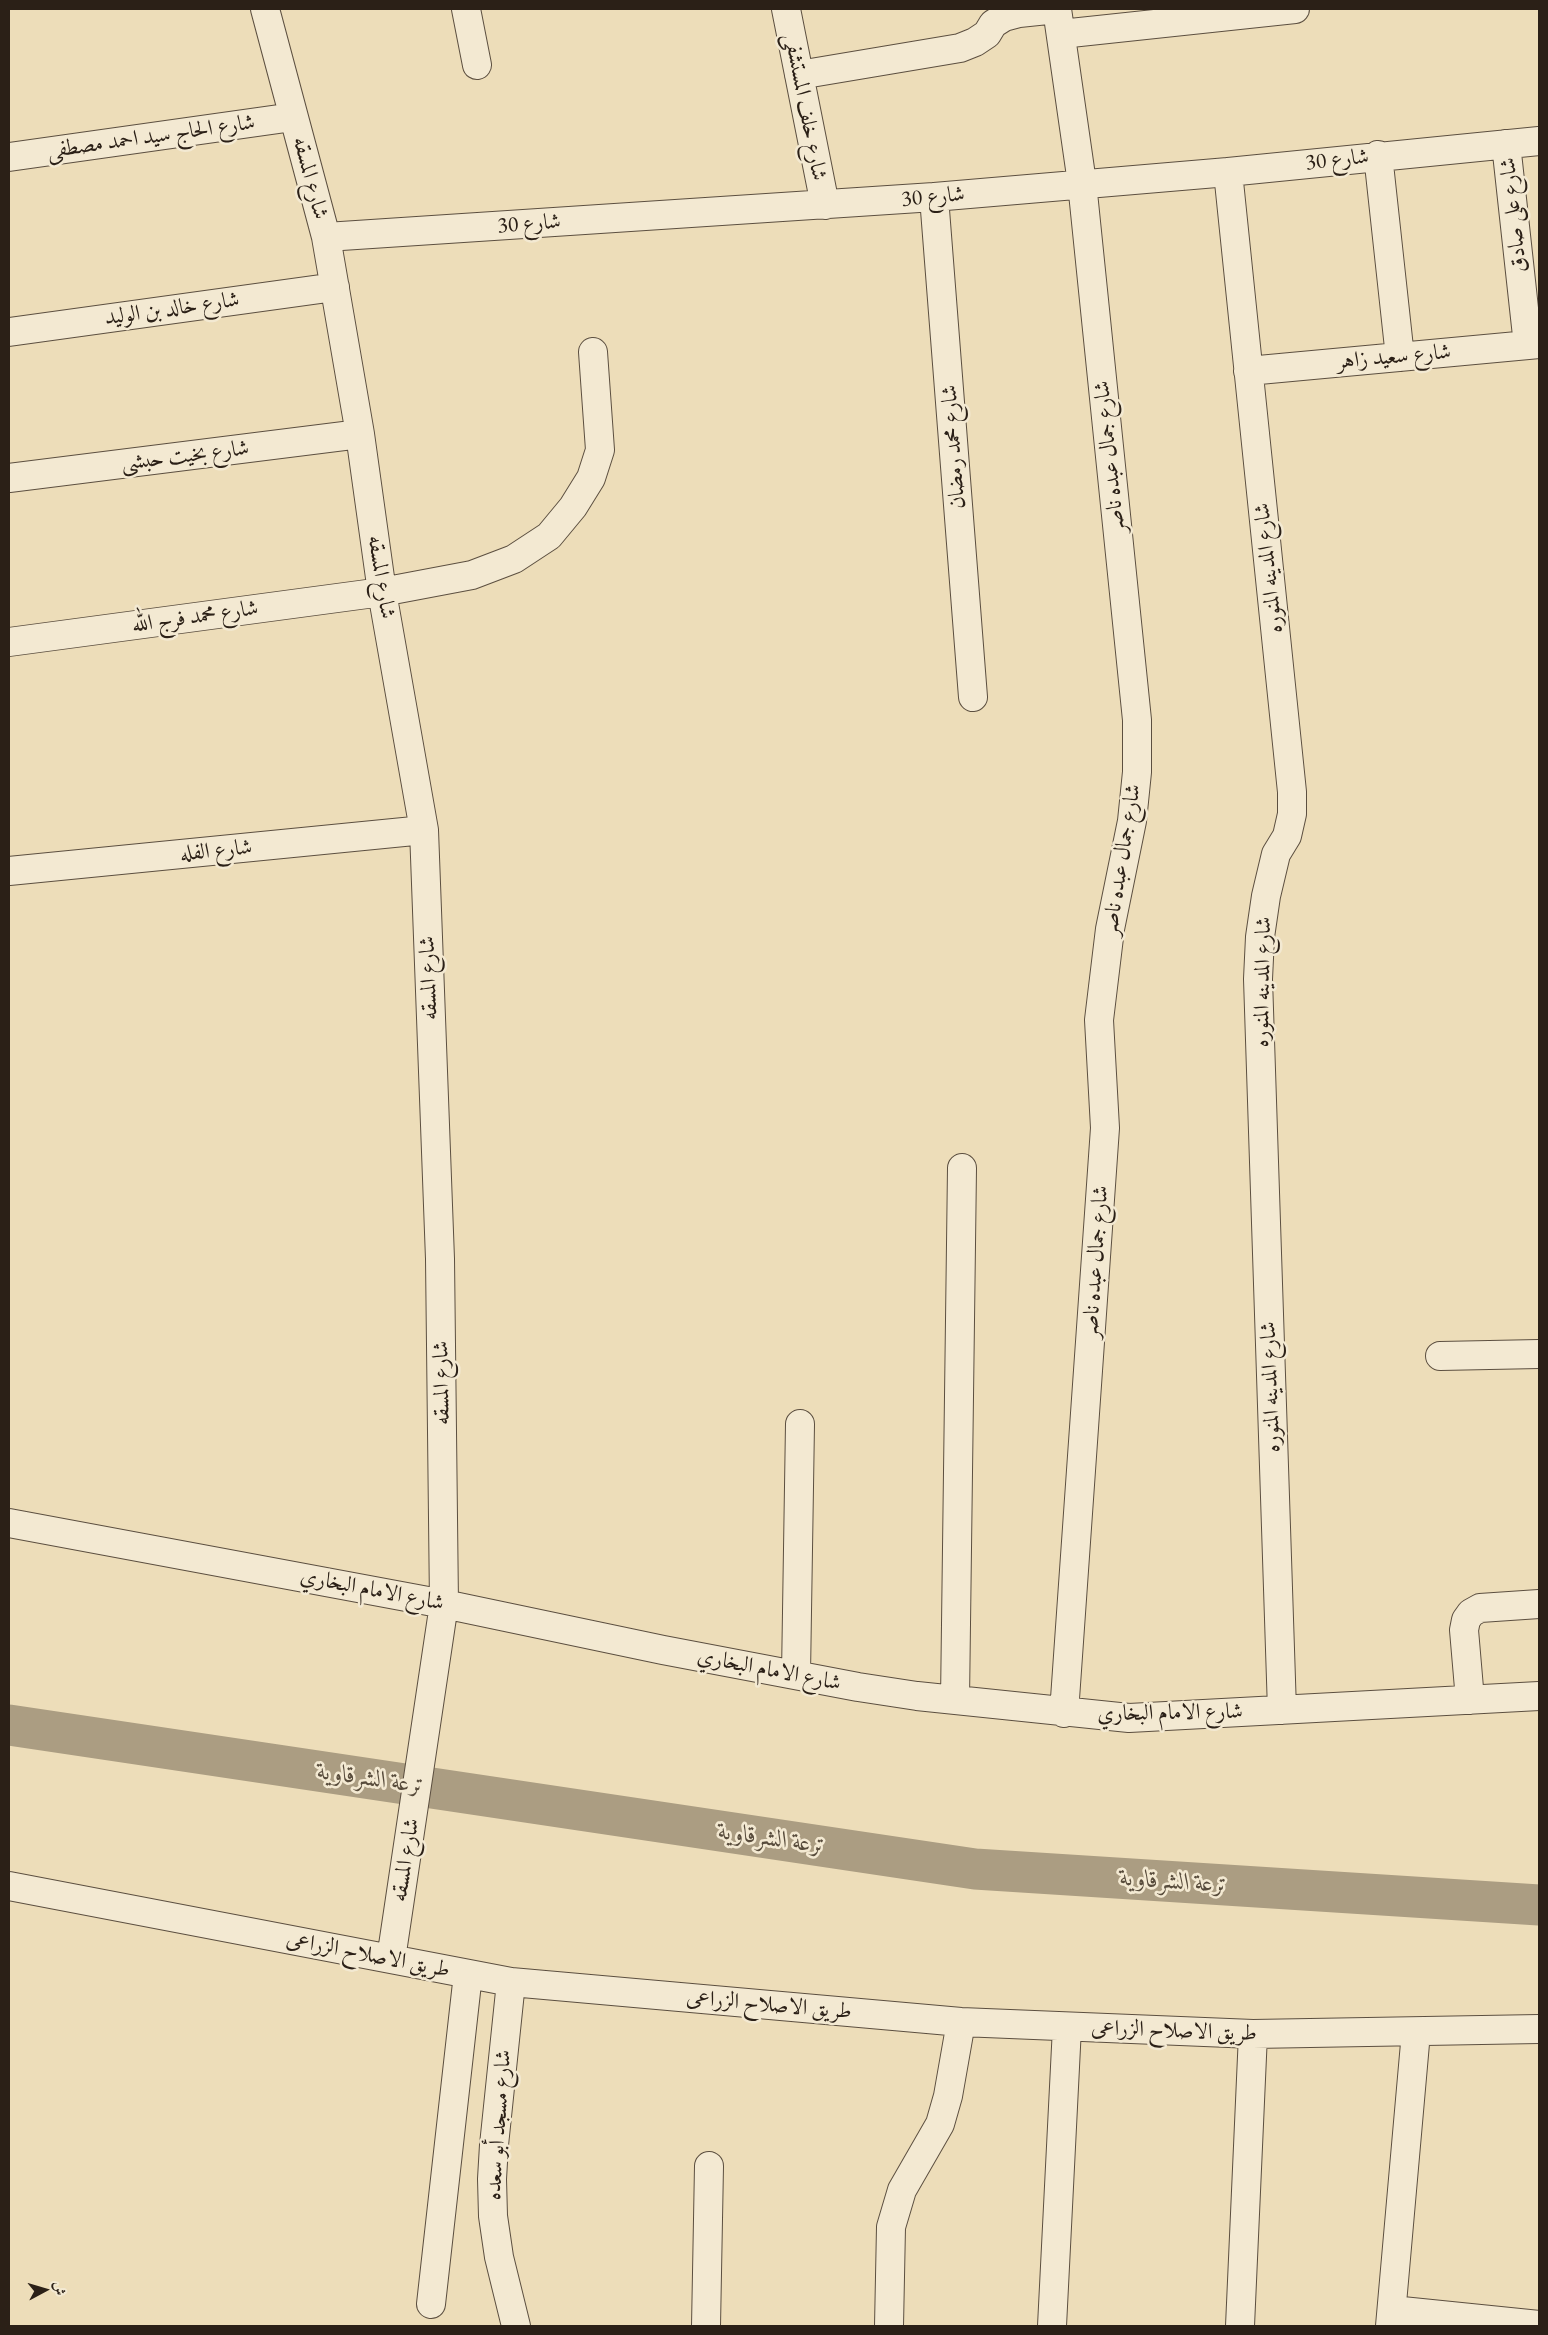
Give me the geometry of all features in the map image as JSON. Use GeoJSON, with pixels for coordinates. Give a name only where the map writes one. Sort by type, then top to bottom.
{"type":"FeatureCollection","features":[{"type":"Feature","properties":{"kind":"street","name":"شارع المسقه"},"geometry":{"type":"LineString","coordinates":[[265,9],[326,237],[360,434],[382,592],[424,830],[440,1259],[444,1604],[391,1960]]}},
{"type":"Feature","properties":{"kind":"street"},"geometry":{"type":"LineString","coordinates":[[466,9],[477,65]]}},
{"type":"Feature","properties":{"kind":"street","name":"شارع خلف المستشفى"},"geometry":{"type":"LineString","coordinates":[[786,9],[825,205]]}},
{"type":"Feature","properties":{"kind":"street"},"geometry":{"type":"LineString","coordinates":[[799,75],[960,48],[975,42],[987,34],[993,24],[1004,17],[1019,13],[1058,17],[1294,9]]}},
{"type":"Feature","properties":{"kind":"street","name":"شارع جمال عبده ناصر"},"geometry":{"type":"LineString","coordinates":[[1058,17],[1082,183],[1136,720],[1137,772],[1132,821],[1110,929],[1099,1020],[1105,1128],[1064,1713]]}},
{"type":"Feature","properties":{"kind":"street","name":"شارع الحاج سيد احمد مصطفى"},"geometry":{"type":"LineString","coordinates":[[9,157],[293,117]]}},
{"type":"Feature","properties":{"kind":"street","name":"شارع 30"},"geometry":{"type":"LineString","coordinates":[[326,237],[934,197],[1228,172],[1378,155],[1539,141]]}},
{"type":"Feature","properties":{"kind":"street","name":"شارع على صادق"},"geometry":{"type":"LineString","coordinates":[[1506,144],[1534,344]]}},
{"type":"Feature","properties":{"kind":"street"},"geometry":{"type":"LineString","coordinates":[[1378,155],[1400,357]]}},
{"type":"Feature","properties":{"kind":"street","name":"شارع المدينه المنوره"},"geometry":{"type":"LineString","coordinates":[[1228,172],[1292,792],[1292,814],[1287,836],[1276,854],[1266,896],[1260,937],[1258,979],[1282,1710]]}},
{"type":"Feature","properties":{"kind":"street","name":"شارع محمد رمضان"},"geometry":{"type":"LineString","coordinates":[[934,197],[973,698]]}},
{"type":"Feature","properties":{"kind":"street","name":"شارع خالد بن الوليد"},"geometry":{"type":"LineString","coordinates":[[9,332],[335,287]]}},
{"type":"Feature","properties":{"kind":"street","name":"شارع سعيد زاهر"},"geometry":{"type":"LineString","coordinates":[[1248,371],[1534,344]]}},
{"type":"Feature","properties":{"kind":"street","name":"شارع محمد فرج الله"},"geometry":{"type":"LineString","coordinates":[[9,642],[382,592],[472,575],[514,559],[549,536],[572,507],[591,478],[600,450],[593,352]]}},
{"type":"Feature","properties":{"kind":"street","name":"شارع بخيت حبشى"},"geometry":{"type":"LineString","coordinates":[[9,478],[360,434]]}},
{"type":"Feature","properties":{"kind":"street","name":"شارع الفله"},"geometry":{"type":"LineString","coordinates":[[9,871],[424,830]]}},
{"type":"Feature","properties":{"kind":"street"},"geometry":{"type":"LineString","coordinates":[[955,1700],[962,1168]]}},
{"type":"Feature","properties":{"kind":"street"},"geometry":{"type":"LineString","coordinates":[[1440,1356],[1539,1354]]}},
{"type":"Feature","properties":{"kind":"street"},"geometry":{"type":"LineString","coordinates":[[796,1674],[800,1424]]}},
{"type":"Feature","properties":{"kind":"street","name":"شارع الامام البخاري"},"geometry":{"type":"LineString","coordinates":[[9,1523],[444,1604],[663,1650],[858,1687],[1064,1713],[1129,1718],[1539,1696]]}},
{"type":"Feature","properties":{"kind":"street"},"geometry":{"type":"LineString","coordinates":[[1470,1700],[1464,1630],[1466,1620],[1471,1612],[1480,1608],[1539,1604]]}},
{"type":"Feature","properties":{"kind":"street","name":"طريق الاصلاح الزراعى"},"geometry":{"type":"LineString","coordinates":[[9,1886],[512,1982],[961,2022],[1067,2027],[1253,2034],[1539,2029]]}},
{"type":"Feature","properties":{"kind":"street"},"geometry":{"type":"LineString","coordinates":[[431,2304],[468,1974]]}},
{"type":"Feature","properties":{"kind":"street","name":"شارع مسجد أبو سعده"},"geometry":{"type":"LineString","coordinates":[[512,1982],[492,2179],[493,2216],[499,2257],[516,2326]]}},
{"type":"Feature","properties":{"kind":"street"},"geometry":{"type":"LineString","coordinates":[[890,2326],[892,2227],[902,2190],[940,2124],[948,2096],[961,2022]]}},
{"type":"Feature","properties":{"kind":"street"},"geometry":{"type":"LineString","coordinates":[[1052,2326],[1067,2027]]}},
{"type":"Feature","properties":{"kind":"street"},"geometry":{"type":"LineString","coordinates":[[1416,2032],[1391,2318],[1539,2325]]}},
{"type":"Feature","properties":{"kind":"street"},"geometry":{"type":"LineString","coordinates":[[1240,2326],[1253,2034]]}},
{"type":"Feature","properties":{"kind":"street"},"geometry":{"type":"LineString","coordinates":[[706,2326],[709,2166]]}},
{"type":"Feature","properties":{"kind":"waterway","name":"ترعة الشرقاوية"},"geometry":{"type":"LineString","coordinates":[[9,1725],[975,1869],[1539,1905]]}}]}
